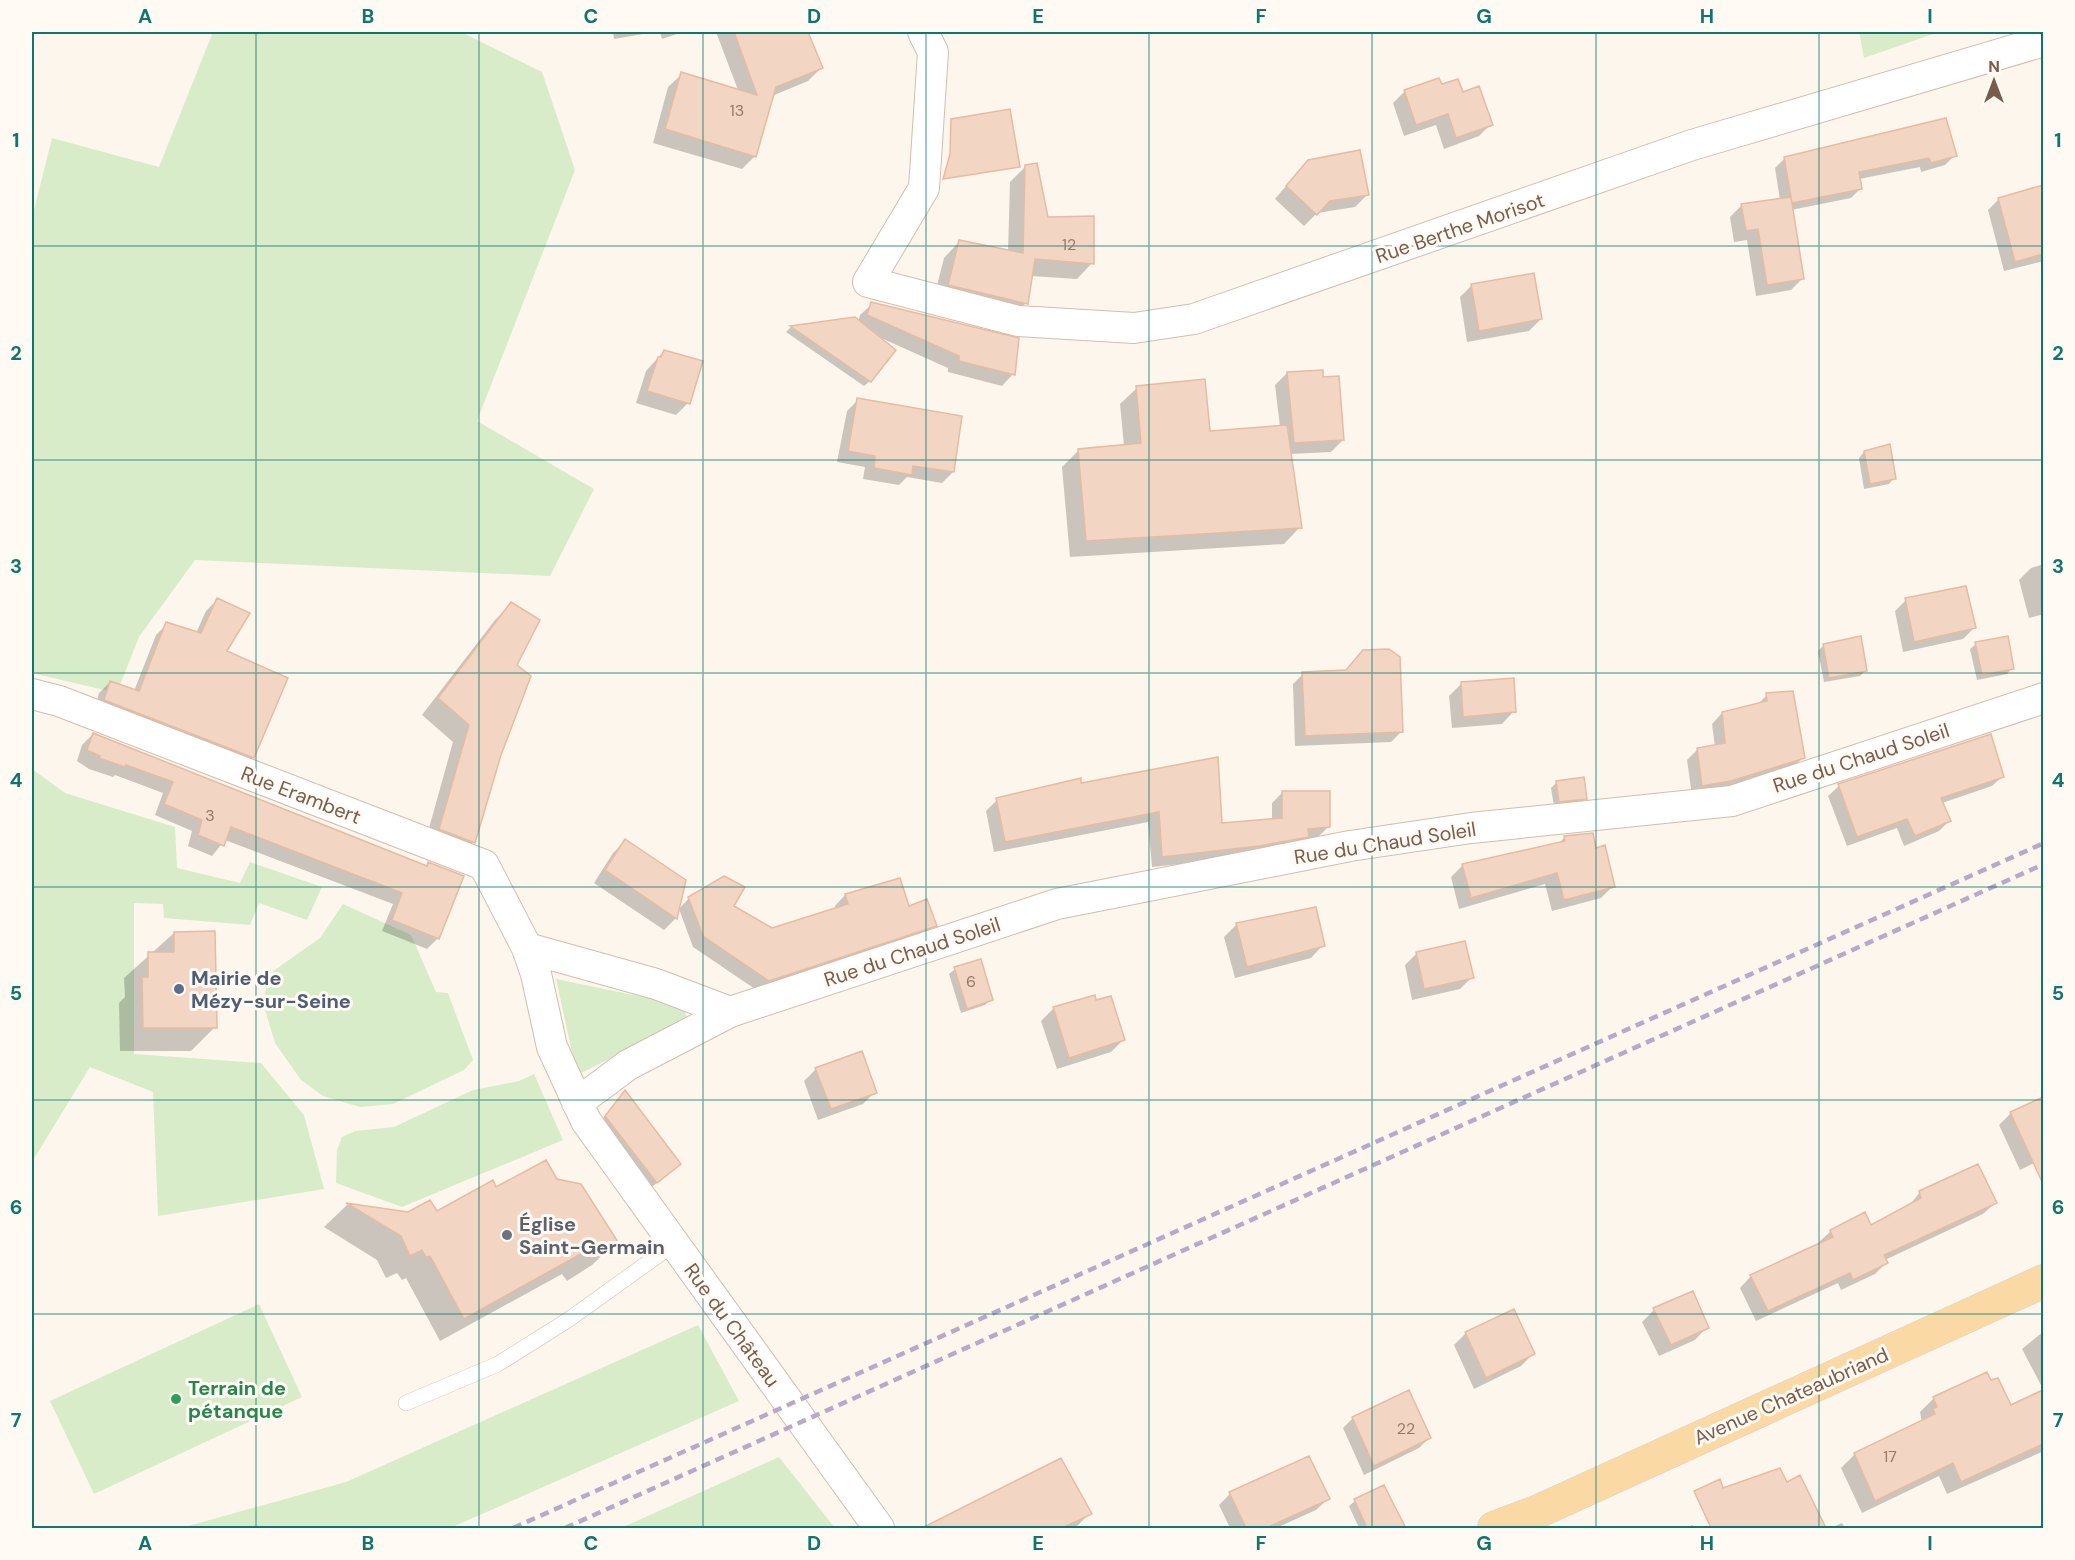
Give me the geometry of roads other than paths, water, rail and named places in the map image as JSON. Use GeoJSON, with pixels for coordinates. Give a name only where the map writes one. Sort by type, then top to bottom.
{"type":"FeatureCollection","features":[{"type":"Feature","properties":{"kind":"main road","name":"Avenue Chateaubriand"},"geometry":{"type":"LineString","coordinates":[[1494,1528],[1539,1511],[2043,1281]]}},
{"type":"Feature","properties":{"kind":"main road","name":"Avenue Chateaubriand"},"geometry":{"type":"LineString","coordinates":[[1510,1528],[1539,1511]]}},
{"type":"Feature","properties":{"kind":"street","name":"Rue Berthe Morisot"},"geometry":{"type":"LineString","coordinates":[[923,32],[933,52],[924,188],[868,282],[1018,321],[1134,328],[1194,320],[1692,145],[2043,41]]}},
{"type":"Feature","properties":{"kind":"street","name":"Rue Erambert"},"geometry":{"type":"LineString","coordinates":[[32,694],[59,701],[484,865],[527,948],[536,974],[552,1047],[581,1112]]}},
{"type":"Feature","properties":{"kind":"street","name":"Rue du Chaud Soleil"},"geometry":{"type":"LineString","coordinates":[[581,1112],[628,1065],[730,1012],[1057,904],[1383,841],[1471,828],[1732,801],[2043,698]]}},
{"type":"Feature","properties":{"kind":"street"},"geometry":{"type":"LineString","coordinates":[[527,948],[656,984],[730,1012]]}},
{"type":"Feature","properties":{"kind":"street","name":"Rue du Château"},"geometry":{"type":"LineString","coordinates":[[581,1112],[879,1528]]}},
{"type":"Feature","properties":{"kind":"lane"},"geometry":{"type":"LineString","coordinates":[[406,1403],[498,1364],[568,1320],[674,1244]]}},
{"type":"Feature","properties":{"kind":"railway"},"geometry":{"type":"LineString","coordinates":[[513,1528],[2044,843]]}},
{"type":"Feature","properties":{"kind":"railway"},"geometry":{"type":"LineString","coordinates":[[565,1528],[2044,864]]}},
{"type":"Feature","properties":{"kind":"place","name":"Mairie de Mézy-sur-Seine"},"geometry":{"type":"Point","coordinates":[179,989]}},
{"type":"Feature","properties":{"kind":"place","name":"Église Saint-Germain"},"geometry":{"type":"Point","coordinates":[507,1235]}},
{"type":"Feature","properties":{"kind":"place","name":"Terrain de pétanque"},"geometry":{"type":"Point","coordinates":[176,1399]}}]}
